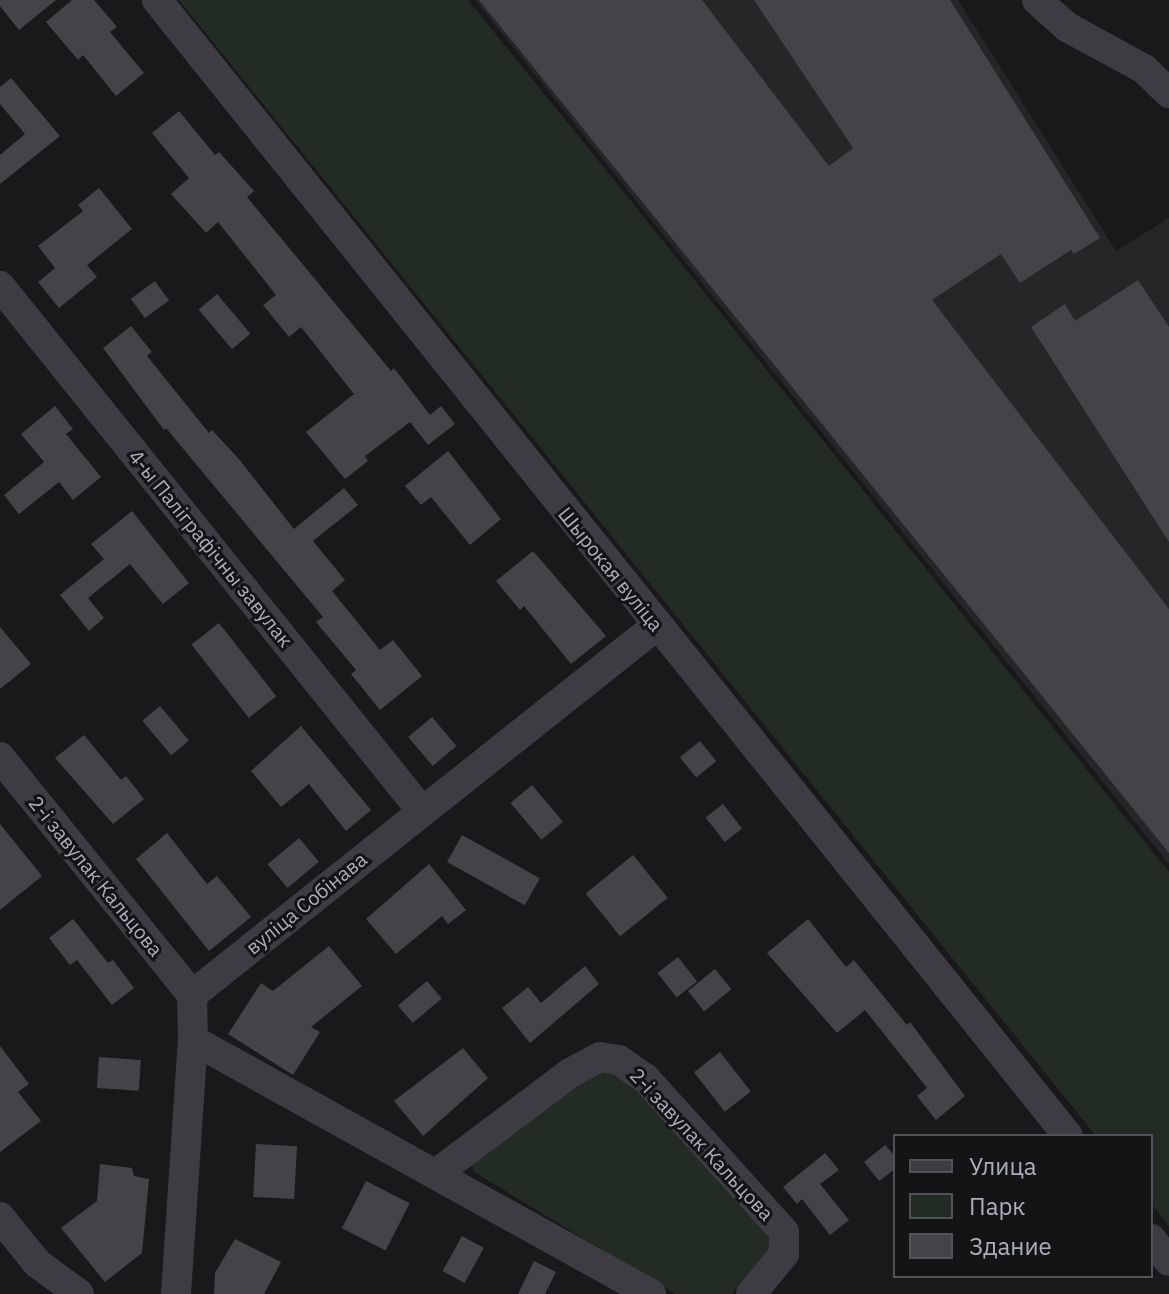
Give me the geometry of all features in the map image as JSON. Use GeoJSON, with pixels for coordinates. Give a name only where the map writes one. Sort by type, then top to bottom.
{"type":"FeatureCollection","features":[{"type":"Feature","properties":{"kind":"street","name":"Шырокая вуліца"},"geometry":{"type":"LineString","coordinates":[[157,0],[1066,1134]]}},
{"type":"Feature","properties":{"kind":"street"},"geometry":{"type":"LineString","coordinates":[[1037,0],[1067,27],[1144,69],[1169,93]]}},
{"type":"Feature","properties":{"kind":"street","name":"4-ы Паліграфічны завулак"},"geometry":{"type":"LineString","coordinates":[[0,286],[421,810]]}},
{"type":"Feature","properties":{"kind":"street","name":"вуліца Собінава"},"geometry":{"type":"LineString","coordinates":[[192,995],[656,626]]}},
{"type":"Feature","properties":{"kind":"street","name":"2-і завулак Кальцова"},"geometry":{"type":"LineString","coordinates":[[0,757],[192,995]]}},
{"type":"Feature","properties":{"kind":"street"},"geometry":{"type":"LineString","coordinates":[[176,1294],[193,1040],[192,995]]}},
{"type":"Feature","properties":{"kind":"street"},"geometry":{"type":"LineString","coordinates":[[193,1040],[651,1294]]}},
{"type":"Feature","properties":{"kind":"street","name":"2-і завулак Кальцова"},"geometry":{"type":"LineString","coordinates":[[437,1173],[570,1073],[600,1057],[619,1060],[645,1078],[784,1232],[784,1254],[751,1294]]}},
{"type":"Feature","properties":{"kind":"street"},"geometry":{"type":"LineString","coordinates":[[0,1217],[37,1263],[79,1294]]}},
{"type":"Feature","properties":{"kind":"street"},"geometry":{"type":"LineString","coordinates":[[1153,1241],[1169,1261]]}},
{"type":"Feature","properties":{"kind":"shaded area"},"geometry":{"type":"Polygon","coordinates":[[[475,0],[958,0],[1116,251],[1169,218],[1169,864],[475,0]]]}},
{"type":"Feature","properties":{"kind":"green space"},"geometry":{"type":"Polygon","coordinates":[[[179,0],[468,0],[627,196],[1169,872],[1169,1226],[1153,1206],[1153,1134],[1094,1134],[179,0]]]}},
{"type":"Feature","properties":{"kind":"green space"},"geometry":{"type":"Polygon","coordinates":[[[595,1070],[624,1076],[768,1233],[771,1248],[732,1294],[675,1294],[474,1172],[471,1163],[595,1070]]]}},
{"type":"Feature","properties":{"kind":"building"},"geometry":{"type":"Polygon","coordinates":[[[0,0],[56,0],[19,30],[0,6],[0,0]]]}},
{"type":"Feature","properties":{"kind":"building"},"geometry":{"type":"Polygon","coordinates":[[[72,0],[94,0],[117,27],[110,32],[144,73],[116,96],[83,55],[78,60],[46,22],[72,0]]]}},
{"type":"Feature","properties":{"kind":"building"},"geometry":{"type":"Polygon","coordinates":[[[479,0],[702,0],[829,166],[853,148],[754,0],[950,0],[1100,238],[1074,254],[1071,250],[1020,283],[1001,254],[932,300],[1169,609],[1169,853],[479,0]]]}},
{"type":"Feature","properties":{"kind":"building"},"geometry":{"type":"Polygon","coordinates":[[[11,78],[60,136],[0,184],[0,155],[25,134],[0,104],[0,87],[11,78]]]}},
{"type":"Feature","properties":{"kind":"building"},"geometry":{"type":"Polygon","coordinates":[[[179,111],[215,155],[219,152],[254,191],[247,197],[391,371],[394,368],[430,415],[441,406],[455,424],[428,445],[410,422],[365,456],[368,461],[345,479],[306,432],[354,394],[301,327],[289,337],[263,305],[276,295],[218,222],[206,233],[171,194],[189,178],[152,133],[179,111]]]}},
{"type":"Feature","properties":{"kind":"building"},"geometry":{"type":"Polygon","coordinates":[[[99,188],[132,229],[87,265],[97,277],[59,308],[38,282],[55,268],[38,246],[83,211],[78,205],[99,188]]]}},
{"type":"Feature","properties":{"kind":"building"},"geometry":{"type":"Polygon","coordinates":[[[1138,280],[1169,327],[1169,542],[1031,327],[1065,304],[1075,321],[1138,280]]]}},
{"type":"Feature","properties":{"kind":"building"},"geometry":{"type":"Polygon","coordinates":[[[155,281],[169,300],[145,318],[131,299],[155,281]]]}},
{"type":"Feature","properties":{"kind":"building"},"geometry":{"type":"Polygon","coordinates":[[[217,294],[250,334],[232,349],[199,309],[217,294]]]}},
{"type":"Feature","properties":{"kind":"building"},"geometry":{"type":"Polygon","coordinates":[[[131,326],[152,352],[147,356],[209,433],[212,430],[238,458],[294,529],[344,488],[358,505],[313,541],[345,580],[332,591],[380,650],[393,640],[422,676],[380,710],[351,674],[356,670],[316,622],[323,617],[166,428],[164,430],[103,348],[131,326]]]}},
{"type":"Feature","properties":{"kind":"building"},"geometry":{"type":"Polygon","coordinates":[[[55,406],[73,429],[66,434],[101,477],[73,500],[59,482],[19,514],[4,495],[44,462],[21,434],[55,406]]]}},
{"type":"Feature","properties":{"kind":"building"},"geometry":{"type":"Polygon","coordinates":[[[448,451],[501,519],[470,545],[431,497],[421,505],[405,486],[448,451]]]}},
{"type":"Feature","properties":{"kind":"building"},"geometry":{"type":"Polygon","coordinates":[[[132,511],[189,583],[163,604],[130,564],[88,598],[104,618],[89,631],[60,595],[104,559],[91,544],[132,511]]]}},
{"type":"Feature","properties":{"kind":"building"},"geometry":{"type":"Polygon","coordinates":[[[533,551],[606,636],[571,664],[524,606],[520,610],[496,581],[533,551]]]}},
{"type":"Feature","properties":{"kind":"building"},"geometry":{"type":"Polygon","coordinates":[[[219,623],[276,696],[249,718],[191,645],[219,623]]]}},
{"type":"Feature","properties":{"kind":"building"},"geometry":{"type":"Polygon","coordinates":[[[0,627],[31,664],[0,689],[0,627]]]}},
{"type":"Feature","properties":{"kind":"building"},"geometry":{"type":"Polygon","coordinates":[[[160,706],[189,740],[171,755],[142,721],[160,706]]]}},
{"type":"Feature","properties":{"kind":"building"},"geometry":{"type":"Polygon","coordinates":[[[432,717],[456,746],[433,766],[408,737],[432,717]]]}},
{"type":"Feature","properties":{"kind":"building"},"geometry":{"type":"Polygon","coordinates":[[[301,726],[371,810],[346,831],[309,784],[281,807],[251,771],[301,726]]]}},
{"type":"Feature","properties":{"kind":"building"},"geometry":{"type":"Polygon","coordinates":[[[84,735],[121,780],[126,776],[144,799],[113,824],[55,758],[84,735]]]}},
{"type":"Feature","properties":{"kind":"building"},"geometry":{"type":"Polygon","coordinates":[[[700,741],[716,761],[696,778],[680,757],[700,741]]]}},
{"type":"Feature","properties":{"kind":"building"},"geometry":{"type":"Polygon","coordinates":[[[532,785],[563,822],[541,840],[511,803],[532,785]]]}},
{"type":"Feature","properties":{"kind":"building"},"geometry":{"type":"Polygon","coordinates":[[[723,804],[742,828],[725,842],[706,818],[723,804]]]}},
{"type":"Feature","properties":{"kind":"building"},"geometry":{"type":"Polygon","coordinates":[[[0,824],[42,876],[0,910],[0,824]]]}},
{"type":"Feature","properties":{"kind":"building"},"geometry":{"type":"Polygon","coordinates":[[[167,833],[207,884],[217,876],[251,917],[209,951],[136,859],[167,833]]]}},
{"type":"Feature","properties":{"kind":"building"},"geometry":{"type":"Polygon","coordinates":[[[462,835],[540,878],[525,905],[447,862],[462,835]]]}},
{"type":"Feature","properties":{"kind":"building"},"geometry":{"type":"Polygon","coordinates":[[[299,838],[319,862],[288,888],[268,864],[299,838]]]}},
{"type":"Feature","properties":{"kind":"building"},"geometry":{"type":"Polygon","coordinates":[[[633,855],[668,898],[620,936],[586,893],[633,855]]]}},
{"type":"Feature","properties":{"kind":"building"},"geometry":{"type":"Polygon","coordinates":[[[429,864],[466,910],[448,924],[442,916],[396,954],[366,919],[429,864]]]}},
{"type":"Feature","properties":{"kind":"building"},"geometry":{"type":"Polygon","coordinates":[[[73,919],[108,963],[113,960],[134,988],[112,1005],[77,960],[70,965],[49,938],[73,919]]]}},
{"type":"Feature","properties":{"kind":"building"},"geometry":{"type":"Polygon","coordinates":[[[808,919],[846,967],[854,960],[907,1025],[910,1022],[965,1096],[936,1120],[917,1096],[927,1088],[865,1010],[837,1033],[767,953],[808,919]]]}},
{"type":"Feature","properties":{"kind":"building"},"geometry":{"type":"Polygon","coordinates":[[[329,946],[362,986],[311,1027],[320,1032],[293,1075],[228,1034],[261,983],[273,991],[329,946]]]}},
{"type":"Feature","properties":{"kind":"building"},"geometry":{"type":"Polygon","coordinates":[[[678,957],[697,981],[677,997],[658,973],[678,957]]]}},
{"type":"Feature","properties":{"kind":"building"},"geometry":{"type":"Polygon","coordinates":[[[585,966],[599,984],[530,1043],[502,1008],[528,987],[541,1003],[585,966]]]}},
{"type":"Feature","properties":{"kind":"building"},"geometry":{"type":"Polygon","coordinates":[[[715,969],[731,989],[704,1011],[688,991],[715,969]]]}},
{"type":"Feature","properties":{"kind":"building"},"geometry":{"type":"Polygon","coordinates":[[[427,981],[442,999],[413,1023],[398,1005],[427,981]]]}},
{"type":"Feature","properties":{"kind":"building"},"geometry":{"type":"Polygon","coordinates":[[[0,1046],[29,1084],[18,1092],[41,1121],[0,1152],[0,1046]]]}},
{"type":"Feature","properties":{"kind":"building"},"geometry":{"type":"Polygon","coordinates":[[[463,1048],[488,1078],[423,1136],[394,1101],[463,1048]]]}},
{"type":"Feature","properties":{"kind":"building"},"geometry":{"type":"Polygon","coordinates":[[[720,1052],[751,1091],[725,1112],[694,1072],[720,1052]]]}},
{"type":"Feature","properties":{"kind":"building"},"geometry":{"type":"Polygon","coordinates":[[[99,1057],[141,1060],[139,1091],[97,1088],[99,1057]]]}},
{"type":"Feature","properties":{"kind":"building"},"geometry":{"type":"Polygon","coordinates":[[[256,1144],[297,1146],[294,1199],[253,1197],[256,1144]]]}},
{"type":"Feature","properties":{"kind":"building"},"geometry":{"type":"Polygon","coordinates":[[[885,1145],[893,1154],[893,1170],[879,1181],[864,1162],[885,1145]]]}},
{"type":"Feature","properties":{"kind":"building"},"geometry":{"type":"Polygon","coordinates":[[[825,1153],[839,1170],[820,1184],[849,1220],[830,1235],[802,1199],[797,1204],[783,1187],[825,1153]]]}},
{"type":"Feature","properties":{"kind":"building"},"geometry":{"type":"Polygon","coordinates":[[[100,1164],[132,1168],[134,1176],[149,1179],[142,1253],[105,1282],[61,1228],[97,1201],[100,1164]]]}},
{"type":"Feature","properties":{"kind":"building"},"geometry":{"type":"Polygon","coordinates":[[[366,1181],[410,1203],[386,1250],[342,1228],[366,1181]]]}},
{"type":"Feature","properties":{"kind":"building"},"geometry":{"type":"Polygon","coordinates":[[[462,1236],[484,1248],[464,1283],[443,1271],[462,1236]]]}},
{"type":"Feature","properties":{"kind":"building"},"geometry":{"type":"Polygon","coordinates":[[[235,1239],[281,1262],[264,1294],[214,1294],[215,1273],[235,1239]]]}},
{"type":"Feature","properties":{"kind":"building"},"geometry":{"type":"Polygon","coordinates":[[[534,1261],[556,1272],[545,1294],[518,1294],[534,1261]]]}}]}
